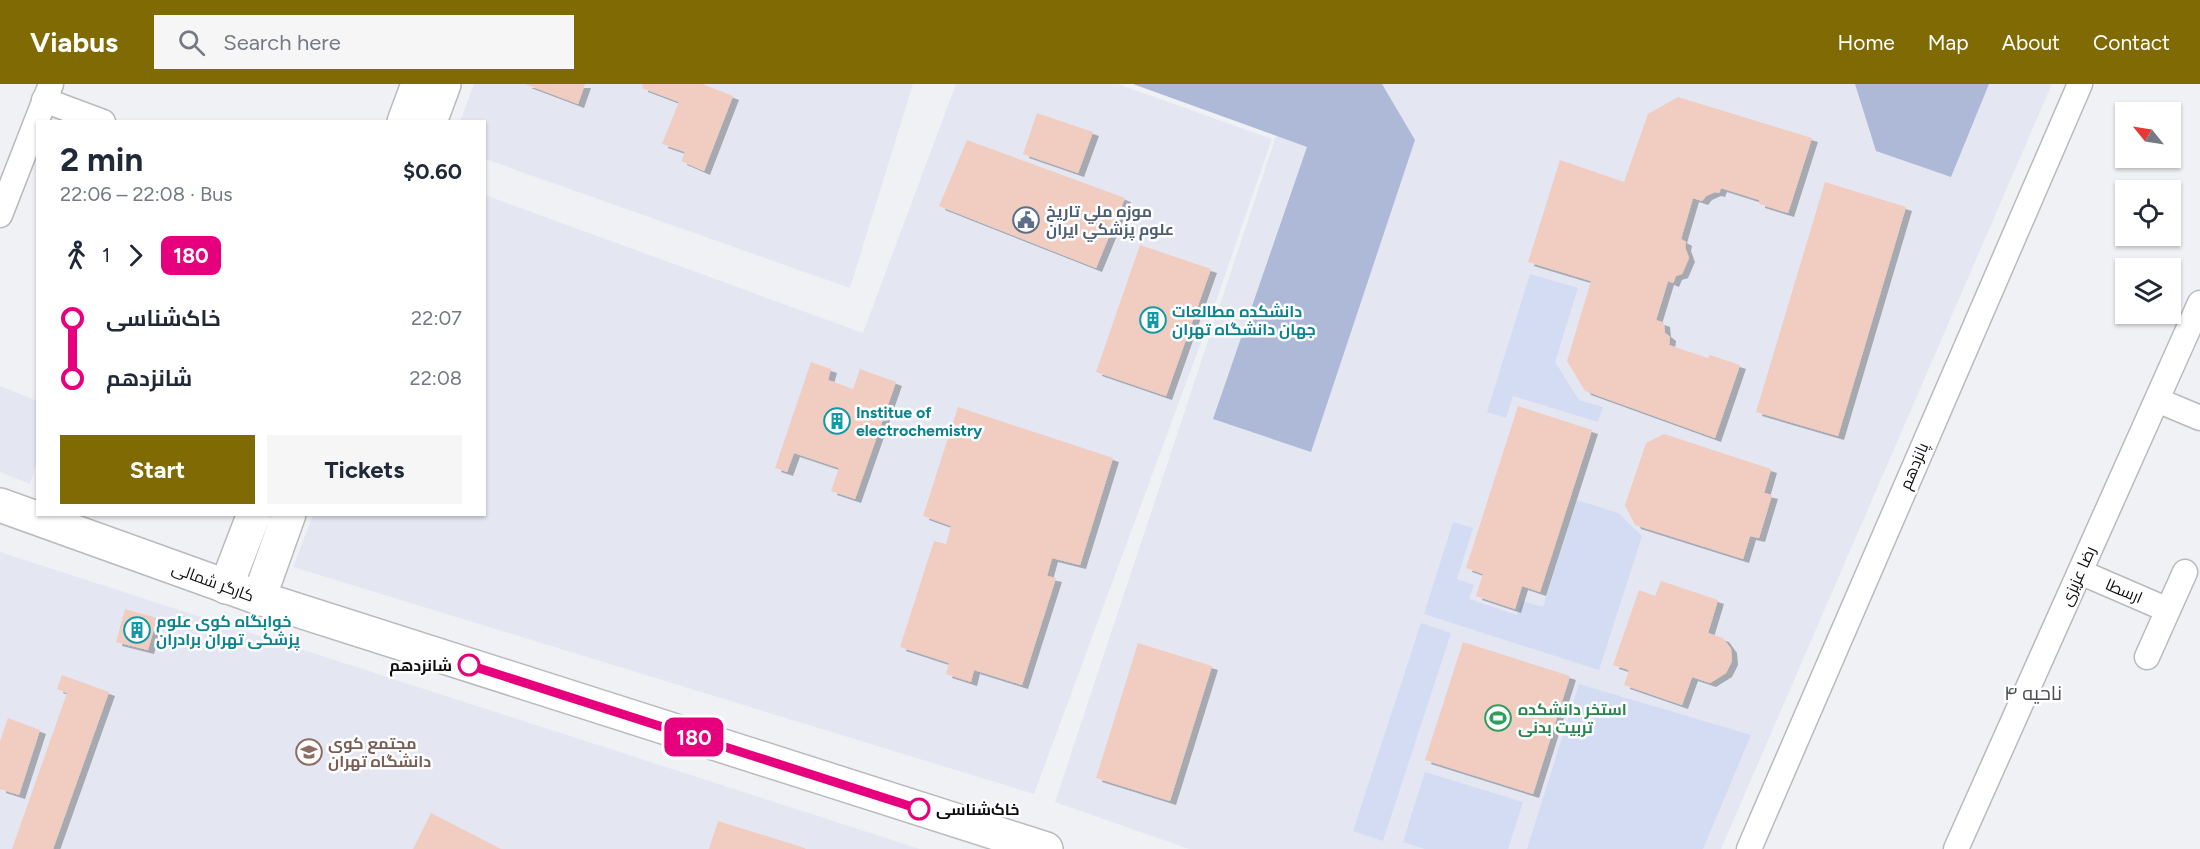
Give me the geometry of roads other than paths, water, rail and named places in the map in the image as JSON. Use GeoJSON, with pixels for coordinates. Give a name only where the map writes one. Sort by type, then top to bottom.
{"type":"FeatureCollection","features":[{"type":"Feature","properties":{"kind":"main road"},"geometry":{"type":"LineString","coordinates":[[405,120],[418,84]]}},
{"type":"Feature","properties":{"kind":"main road"},"geometry":{"type":"LineString","coordinates":[[431,120],[444,84]]}},
{"type":"Feature","properties":{"kind":"main road","name":"کارگر شمالی"},"geometry":{"type":"LineString","coordinates":[[0,505],[259,598],[1046,849]]}},
{"type":"Feature","properties":{"kind":"main road"},"geometry":{"type":"LineString","coordinates":[[226,587],[253,516]]}},
{"type":"Feature","properties":{"kind":"main road"},"geometry":{"type":"LineString","coordinates":[[259,598],[288,516]]}},
{"type":"Feature","properties":{"kind":"street","name":"پانزدهم"},"geometry":{"type":"LineString","coordinates":[[1749,849],[2080,84]]}},
{"type":"Feature","properties":{"kind":"street"},"geometry":{"type":"LineString","coordinates":[[36,120],[47,92],[99,120]]}},
{"type":"Feature","properties":{"kind":"street"},"geometry":{"type":"LineString","coordinates":[[0,215],[36,121]]}},
{"type":"Feature","properties":{"kind":"street","name":"رضا عزیزی"},"geometry":{"type":"LineString","coordinates":[[1956,849],[2200,303]]}},
{"type":"Feature","properties":{"kind":"street"},"geometry":{"type":"LineString","coordinates":[[2157,400],[2200,418]]}},
{"type":"Feature","properties":{"kind":"street","name":"ارسطا"},"geometry":{"type":"LineString","coordinates":[[2080,572],[2168,610]]}},
{"type":"Feature","properties":{"kind":"street"},"geometry":{"type":"LineString","coordinates":[[2147,657],[2185,572]]}},
{"type":"Feature","properties":{"kind":"place","name":"موزه ملي تاريخ علوم پزشكي ايران"},"geometry":{"type":"Point","coordinates":[1026,220]}},
{"type":"Feature","properties":{"kind":"place","name":"دانشکده مطالعات جهان دانشگاه تهران"},"geometry":{"type":"Point","coordinates":[1153,320]}},
{"type":"Feature","properties":{"kind":"place","name":"Institue of electrochemistry"},"geometry":{"type":"Point","coordinates":[837,421]}},
{"type":"Feature","properties":{"kind":"place","name":"خوابگاه کوی علوم پزشکی تهران برادران"},"geometry":{"type":"Point","coordinates":[137,630]}},
{"type":"Feature","properties":{"kind":"place","name":"شانزدهم"},"geometry":{"type":"Point","coordinates":[469,665]}},
{"type":"Feature","properties":{"kind":"place","name":"استخر دانشکده تربیت بدنی"},"geometry":{"type":"Point","coordinates":[1498,718]}},
{"type":"Feature","properties":{"kind":"place","name":"مجتمع کوی دانشگاه تهران"},"geometry":{"type":"Point","coordinates":[309,752]}},
{"type":"Feature","properties":{"kind":"place","name":"خاک‌شناسی"},"geometry":{"type":"Point","coordinates":[919,809]}},
{"type":"Feature","properties":{"kind":"district","name":"ناحیه ۴"},"geometry":{"type":"Point","coordinates":[2033,693]}}]}
